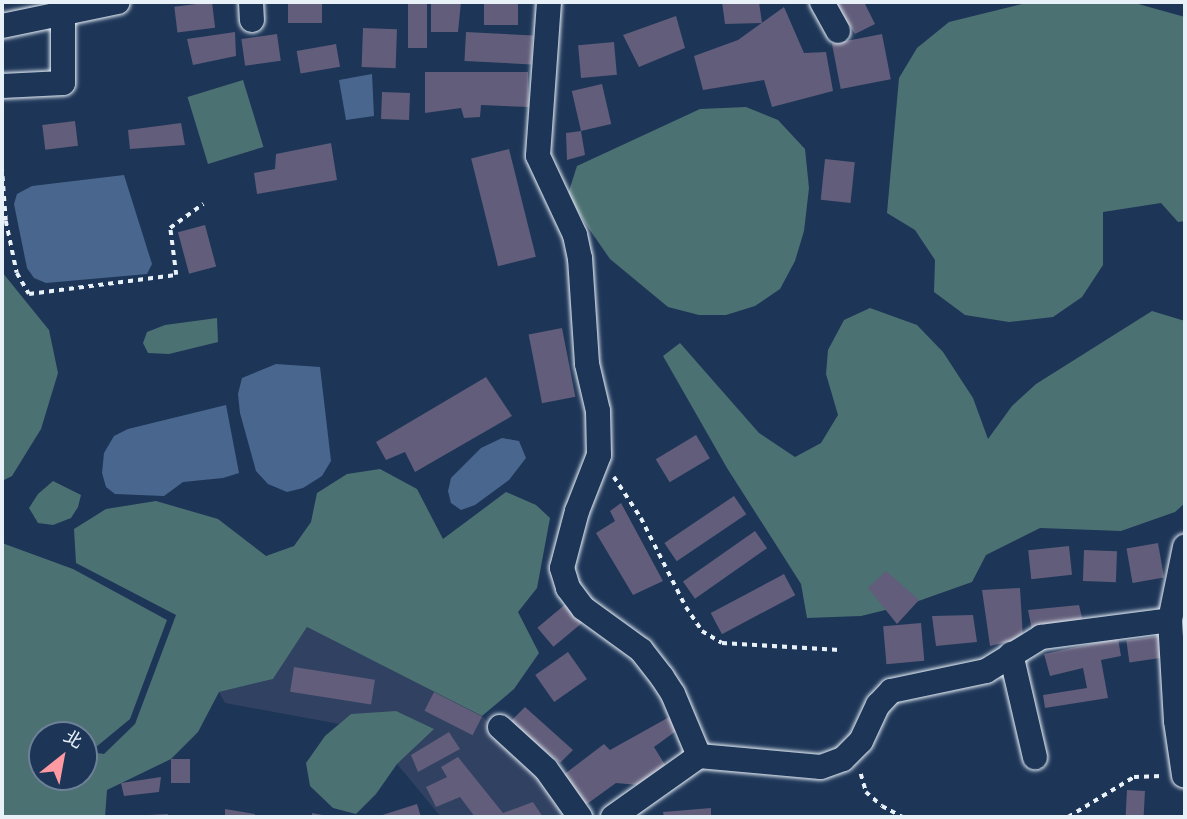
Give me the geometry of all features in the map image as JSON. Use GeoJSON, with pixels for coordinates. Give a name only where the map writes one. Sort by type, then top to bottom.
{"type":"FeatureCollection","features":[{"type":"Feature","properties":{"kind":"street"},"geometry":{"type":"LineString","coordinates":[[2,26],[51,11],[118,2]]}},
{"type":"Feature","properties":{"kind":"street"},"geometry":{"type":"LineString","coordinates":[[549,2],[538,156],[575,235],[580,258],[587,364],[598,411],[599,455],[567,541],[562,568],[568,588],[583,608],[640,650],[662,677],[673,694],[699,757]]}},
{"type":"Feature","properties":{"kind":"street"},"geometry":{"type":"LineString","coordinates":[[822,2],[838,31]]}},
{"type":"Feature","properties":{"kind":"street"},"geometry":{"type":"LineString","coordinates":[[2,86],[63,83],[51,11]]}},
{"type":"Feature","properties":{"kind":"street"},"geometry":{"type":"LineString","coordinates":[[1184,775],[1170,620],[1185,547]]}},
{"type":"Feature","properties":{"kind":"street"},"geometry":{"type":"LineString","coordinates":[[613,817],[699,757],[821,767],[843,759],[861,741],[878,705],[891,691],[986,671],[1041,637],[1170,620]]}},
{"type":"Feature","properties":{"kind":"street"},"geometry":{"type":"LineString","coordinates":[[1011,654],[1034,757]]}},
{"type":"Feature","properties":{"kind":"street"},"geometry":{"type":"LineString","coordinates":[[500,727],[546,769],[580,817]]}},
{"type":"Feature","properties":{"kind":"path"},"geometry":{"type":"LineString","coordinates":[[2,166],[6,221],[17,272],[29,295],[176,275],[170,228],[203,204]]}},
{"type":"Feature","properties":{"kind":"path"},"geometry":{"type":"LineString","coordinates":[[599,455],[640,518],[685,607],[702,631],[722,643],[840,650]]}},
{"type":"Feature","properties":{"kind":"path"},"geometry":{"type":"LineString","coordinates":[[861,741],[860,769],[866,792],[881,806],[903,817]]}},
{"type":"Feature","properties":{"kind":"path"},"geometry":{"type":"LineString","coordinates":[[1068,817],[1134,777],[1184,775]]}},
{"type":"Feature","properties":{"kind":"shaded area"},"geometry":{"type":"Polygon","coordinates":[[[372,74],[374,116],[346,120],[339,80],[372,74]]]}},
{"type":"Feature","properties":{"kind":"shaded area"},"geometry":{"type":"Polygon","coordinates":[[[124,175],[152,264],[147,274],[46,283],[34,278],[27,268],[14,204],[17,194],[32,186],[124,175]]]}},
{"type":"Feature","properties":{"kind":"shaded area"},"geometry":{"type":"Polygon","coordinates":[[[276,364],[320,367],[331,461],[322,476],[303,488],[287,492],[268,484],[256,471],[240,413],[238,394],[242,378],[276,364]]]}},
{"type":"Feature","properties":{"kind":"shaded area"},"geometry":{"type":"Polygon","coordinates":[[[226,405],[239,473],[223,478],[183,482],[164,496],[115,494],[106,487],[102,473],[104,453],[114,436],[128,429],[226,405]]]}},
{"type":"Feature","properties":{"kind":"shaded area"},"geometry":{"type":"Polygon","coordinates":[[[502,438],[519,441],[526,458],[509,480],[475,505],[461,510],[451,503],[448,491],[451,478],[481,448],[502,438]]]}},
{"type":"Feature","properties":{"kind":"shaded area"},"geometry":{"type":"Polygon","coordinates":[[[307,627],[482,716],[576,817],[441,817],[397,764],[433,729],[351,714],[339,724],[225,703],[219,692],[273,679],[307,627]]]}},
{"type":"Feature","properties":{"kind":"green space"},"geometry":{"type":"Polygon","coordinates":[[[1030,2],[1131,2],[1185,17],[1185,221],[1178,222],[1161,203],[1103,212],[1103,265],[1082,297],[1053,317],[1009,322],[965,315],[934,292],[935,260],[915,230],[887,213],[899,78],[917,48],[949,22],[1030,2]]]}},
{"type":"Feature","properties":{"kind":"green space"},"geometry":{"type":"Polygon","coordinates":[[[243,80],[263,147],[208,164],[188,97],[243,80]]]}},
{"type":"Feature","properties":{"kind":"green space"},"geometry":{"type":"Polygon","coordinates":[[[746,107],[778,120],[805,149],[809,188],[804,231],[795,261],[780,289],[755,306],[726,315],[699,315],[668,307],[610,259],[585,223],[568,194],[577,166],[700,109],[746,107]]]}},
{"type":"Feature","properties":{"kind":"green space"},"geometry":{"type":"Polygon","coordinates":[[[2,272],[49,330],[58,373],[41,429],[12,476],[2,481],[2,272]]]}},
{"type":"Feature","properties":{"kind":"green space"},"geometry":{"type":"Polygon","coordinates":[[[870,308],[917,325],[943,352],[973,398],[988,439],[1012,406],[1036,384],[1152,311],[1185,321],[1185,503],[1175,512],[1121,531],[1040,528],[986,555],[972,582],[910,604],[861,616],[807,618],[801,584],[727,468],[663,356],[680,343],[759,433],[795,457],[821,443],[838,415],[826,374],[828,350],[844,320],[870,308]]]}},
{"type":"Feature","properties":{"kind":"green space"},"geometry":{"type":"Polygon","coordinates":[[[217,318],[218,342],[169,354],[148,353],[143,343],[147,332],[165,325],[217,318]]]}},
{"type":"Feature","properties":{"kind":"green space"},"geometry":{"type":"Polygon","coordinates":[[[380,469],[417,489],[443,539],[506,492],[536,505],[550,518],[537,588],[518,612],[539,653],[514,689],[482,716],[307,627],[273,679],[219,692],[198,732],[171,759],[107,790],[105,817],[2,817],[2,543],[73,569],[167,620],[130,719],[98,745],[98,721],[28,721],[28,791],[98,791],[98,753],[104,754],[135,724],[176,615],[76,563],[74,529],[106,509],[156,501],[218,519],[266,556],[294,546],[311,522],[317,493],[347,474],[380,469]]]}},
{"type":"Feature","properties":{"kind":"green space"},"geometry":{"type":"Polygon","coordinates":[[[53,481],[81,495],[78,507],[71,518],[53,525],[38,523],[29,508],[38,494],[53,481]]]}},
{"type":"Feature","properties":{"kind":"green space"},"geometry":{"type":"Polygon","coordinates":[[[396,711],[434,729],[397,764],[376,794],[356,814],[333,808],[310,786],[306,763],[325,736],[351,714],[396,711]]]}},
{"type":"Feature","properties":{"kind":"building"},"geometry":{"type":"Polygon","coordinates":[[[212,2],[215,28],[177,32],[174,7],[212,2]]]}},
{"type":"Feature","properties":{"kind":"building"},"geometry":{"type":"Polygon","coordinates":[[[288,2],[322,2],[322,23],[288,23],[288,2]]]}},
{"type":"Feature","properties":{"kind":"building"},"geometry":{"type":"Polygon","coordinates":[[[408,2],[427,2],[427,48],[408,48],[408,2]]]}},
{"type":"Feature","properties":{"kind":"building"},"geometry":{"type":"Polygon","coordinates":[[[461,2],[458,32],[431,32],[431,4],[461,2]]]}},
{"type":"Feature","properties":{"kind":"building"},"geometry":{"type":"Polygon","coordinates":[[[484,2],[518,2],[518,25],[484,25],[484,2]]]}},
{"type":"Feature","properties":{"kind":"building"},"geometry":{"type":"Polygon","coordinates":[[[722,2],[759,2],[762,23],[725,24],[722,2]]]}},
{"type":"Feature","properties":{"kind":"building"},"geometry":{"type":"Polygon","coordinates":[[[835,2],[864,2],[875,24],[855,34],[835,2]]]}},
{"type":"Feature","properties":{"kind":"building"},"geometry":{"type":"Polygon","coordinates":[[[784,7],[804,53],[826,52],[833,91],[772,107],[764,80],[703,90],[694,56],[738,40],[784,7]]]}},
{"type":"Feature","properties":{"kind":"building"},"geometry":{"type":"Polygon","coordinates":[[[676,16],[685,48],[639,67],[623,35],[676,16]]]}},
{"type":"Feature","properties":{"kind":"building"},"geometry":{"type":"Polygon","coordinates":[[[363,28],[397,29],[396,68],[362,67],[363,28]]]}},
{"type":"Feature","properties":{"kind":"building"},"geometry":{"type":"Polygon","coordinates":[[[235,32],[236,56],[193,65],[187,39],[235,32]]]}},
{"type":"Feature","properties":{"kind":"building"},"geometry":{"type":"Polygon","coordinates":[[[466,32],[533,36],[531,64],[464,61],[466,32]]]}},
{"type":"Feature","properties":{"kind":"building"},"geometry":{"type":"Polygon","coordinates":[[[277,34],[281,61],[245,66],[241,39],[277,34]]]}},
{"type":"Feature","properties":{"kind":"building"},"geometry":{"type":"Polygon","coordinates":[[[882,34],[891,79],[841,89],[832,44],[882,34]]]}},
{"type":"Feature","properties":{"kind":"building"},"geometry":{"type":"Polygon","coordinates":[[[614,42],[617,75],[581,78],[578,45],[614,42]]]}},
{"type":"Feature","properties":{"kind":"building"},"geometry":{"type":"Polygon","coordinates":[[[336,44],[340,67],[301,74],[297,51],[336,44]]]}},
{"type":"Feature","properties":{"kind":"building"},"geometry":{"type":"Polygon","coordinates":[[[425,72],[528,72],[529,107],[481,105],[480,117],[464,118],[461,108],[425,113],[425,72]]]}},
{"type":"Feature","properties":{"kind":"building"},"geometry":{"type":"Polygon","coordinates":[[[602,84],[611,124],[581,131],[572,91],[602,84]]]}},
{"type":"Feature","properties":{"kind":"building"},"geometry":{"type":"Polygon","coordinates":[[[382,92],[410,93],[409,120],[381,119],[382,92]]]}},
{"type":"Feature","properties":{"kind":"building"},"geometry":{"type":"Polygon","coordinates":[[[75,121],[78,146],[45,150],[42,125],[75,121]]]}},
{"type":"Feature","properties":{"kind":"building"},"geometry":{"type":"Polygon","coordinates":[[[181,123],[185,145],[130,149],[128,130],[181,123]]]}},
{"type":"Feature","properties":{"kind":"building"},"geometry":{"type":"Polygon","coordinates":[[[581,131],[585,155],[567,160],[566,133],[581,131]]]}},
{"type":"Feature","properties":{"kind":"building"},"geometry":{"type":"Polygon","coordinates":[[[331,143],[337,180],[257,194],[254,173],[275,169],[276,154],[331,143]]]}},
{"type":"Feature","properties":{"kind":"building"},"geometry":{"type":"Polygon","coordinates":[[[509,149],[536,257],[498,266],[471,158],[509,149]]]}},
{"type":"Feature","properties":{"kind":"building"},"geometry":{"type":"Polygon","coordinates":[[[825,159],[855,162],[851,203],[821,200],[825,159]]]}},
{"type":"Feature","properties":{"kind":"building"},"geometry":{"type":"Polygon","coordinates":[[[205,225],[216,267],[189,274],[178,232],[205,225]]]}},
{"type":"Feature","properties":{"kind":"building"},"geometry":{"type":"Polygon","coordinates":[[[562,328],[575,397],[542,403],[529,334],[562,328]]]}},
{"type":"Feature","properties":{"kind":"building"},"geometry":{"type":"Polygon","coordinates":[[[486,377],[512,416],[415,472],[405,452],[386,460],[376,442],[486,377]]]}},
{"type":"Feature","properties":{"kind":"building"},"geometry":{"type":"Polygon","coordinates":[[[696,435],[710,458],[670,482],[656,459],[696,435]]]}},
{"type":"Feature","properties":{"kind":"building"},"geometry":{"type":"Polygon","coordinates":[[[734,496],[746,514],[677,561],[664,543],[734,496]]]}},
{"type":"Feature","properties":{"kind":"building"},"geometry":{"type":"Polygon","coordinates":[[[621,503],[663,581],[633,595],[596,533],[615,521],[610,511],[621,503]]]}},
{"type":"Feature","properties":{"kind":"building"},"geometry":{"type":"Polygon","coordinates":[[[755,531],[767,548],[695,599],[683,581],[755,531]]]}},
{"type":"Feature","properties":{"kind":"building"},"geometry":{"type":"Polygon","coordinates":[[[1158,543],[1164,577],[1133,583],[1126,549],[1158,543]]]}},
{"type":"Feature","properties":{"kind":"building"},"geometry":{"type":"Polygon","coordinates":[[[1069,546],[1072,575],[1031,579],[1028,550],[1069,546]]]}},
{"type":"Feature","properties":{"kind":"building"},"geometry":{"type":"Polygon","coordinates":[[[1084,550],[1117,551],[1116,582],[1083,581],[1084,550]]]}},
{"type":"Feature","properties":{"kind":"building"},"geometry":{"type":"Polygon","coordinates":[[[886,571],[919,600],[897,624],[868,588],[886,571]]]}},
{"type":"Feature","properties":{"kind":"building"},"geometry":{"type":"Polygon","coordinates":[[[784,574],[795,595],[722,634],[711,613],[784,574]]]}},
{"type":"Feature","properties":{"kind":"building"},"geometry":{"type":"Polygon","coordinates":[[[1020,588],[1023,638],[990,646],[982,590],[1020,588]]]}},
{"type":"Feature","properties":{"kind":"building"},"geometry":{"type":"Polygon","coordinates":[[[568,602],[584,621],[553,647],[537,628],[568,602]]]}},
{"type":"Feature","properties":{"kind":"building"},"geometry":{"type":"Polygon","coordinates":[[[1079,605],[1083,622],[1032,630],[1028,610],[1079,605]]]}},
{"type":"Feature","properties":{"kind":"building"},"geometry":{"type":"Polygon","coordinates":[[[973,615],[977,642],[936,646],[932,616],[973,615]]]}},
{"type":"Feature","properties":{"kind":"building"},"geometry":{"type":"Polygon","coordinates":[[[921,623],[924,661],[886,664],[883,626],[921,623]]]}},
{"type":"Feature","properties":{"kind":"building"},"geometry":{"type":"Polygon","coordinates":[[[1159,636],[1162,658],[1129,662],[1126,641],[1159,636]]]}},
{"type":"Feature","properties":{"kind":"building"},"geometry":{"type":"Polygon","coordinates":[[[1118,638],[1121,656],[1101,660],[1108,698],[1045,708],[1043,695],[1087,688],[1083,668],[1050,676],[1044,654],[1118,638]]]}},
{"type":"Feature","properties":{"kind":"building"},"geometry":{"type":"Polygon","coordinates":[[[568,652],[587,679],[554,702],[535,675],[568,652]]]}},
{"type":"Feature","properties":{"kind":"building"},"geometry":{"type":"Polygon","coordinates":[[[294,667],[375,680],[371,705],[290,692],[294,667]]]}},
{"type":"Feature","properties":{"kind":"building"},"geometry":{"type":"Polygon","coordinates":[[[434,692],[482,717],[473,735],[424,711],[434,692]]]}},
{"type":"Feature","properties":{"kind":"building"},"geometry":{"type":"Polygon","coordinates":[[[525,707],[573,750],[560,763],[510,722],[525,707]]]}},
{"type":"Feature","properties":{"kind":"building"},"geometry":{"type":"Polygon","coordinates":[[[671,716],[676,731],[654,747],[667,768],[638,785],[616,783],[580,809],[562,776],[604,744],[610,750],[671,716]]]}},
{"type":"Feature","properties":{"kind":"building"},"geometry":{"type":"Polygon","coordinates":[[[449,732],[460,749],[418,772],[411,755],[449,732]]]}},
{"type":"Feature","properties":{"kind":"building"},"geometry":{"type":"Polygon","coordinates":[[[458,757],[503,813],[533,802],[543,817],[475,817],[460,797],[436,807],[426,787],[447,777],[441,767],[458,757]]]}},
{"type":"Feature","properties":{"kind":"building"},"geometry":{"type":"Polygon","coordinates":[[[171,759],[190,759],[190,783],[171,783],[171,759]]]}},
{"type":"Feature","properties":{"kind":"building"},"geometry":{"type":"Polygon","coordinates":[[[161,777],[159,792],[124,796],[121,783],[161,777]]]}},
{"type":"Feature","properties":{"kind":"building"},"geometry":{"type":"Polygon","coordinates":[[[1127,790],[1145,791],[1144,817],[1126,817],[1127,790]]]}},
{"type":"Feature","properties":{"kind":"building"},"geometry":{"type":"Polygon","coordinates":[[[417,804],[421,817],[376,817],[417,804]]]}},
{"type":"Feature","properties":{"kind":"building"},"geometry":{"type":"Polygon","coordinates":[[[711,808],[711,817],[664,817],[663,812],[711,808]]]}},
{"type":"Feature","properties":{"kind":"building"},"geometry":{"type":"Polygon","coordinates":[[[225,809],[255,814],[255,817],[225,817],[225,809]]]}},
{"type":"Feature","properties":{"kind":"building"},"geometry":{"type":"Polygon","coordinates":[[[312,813],[328,816],[328,817],[312,817],[312,813]]]}},
{"type":"Feature","properties":{"kind":"building"},"geometry":{"type":"Polygon","coordinates":[[[168,814],[168,817],[148,817],[148,815],[168,814]]]}}]}
